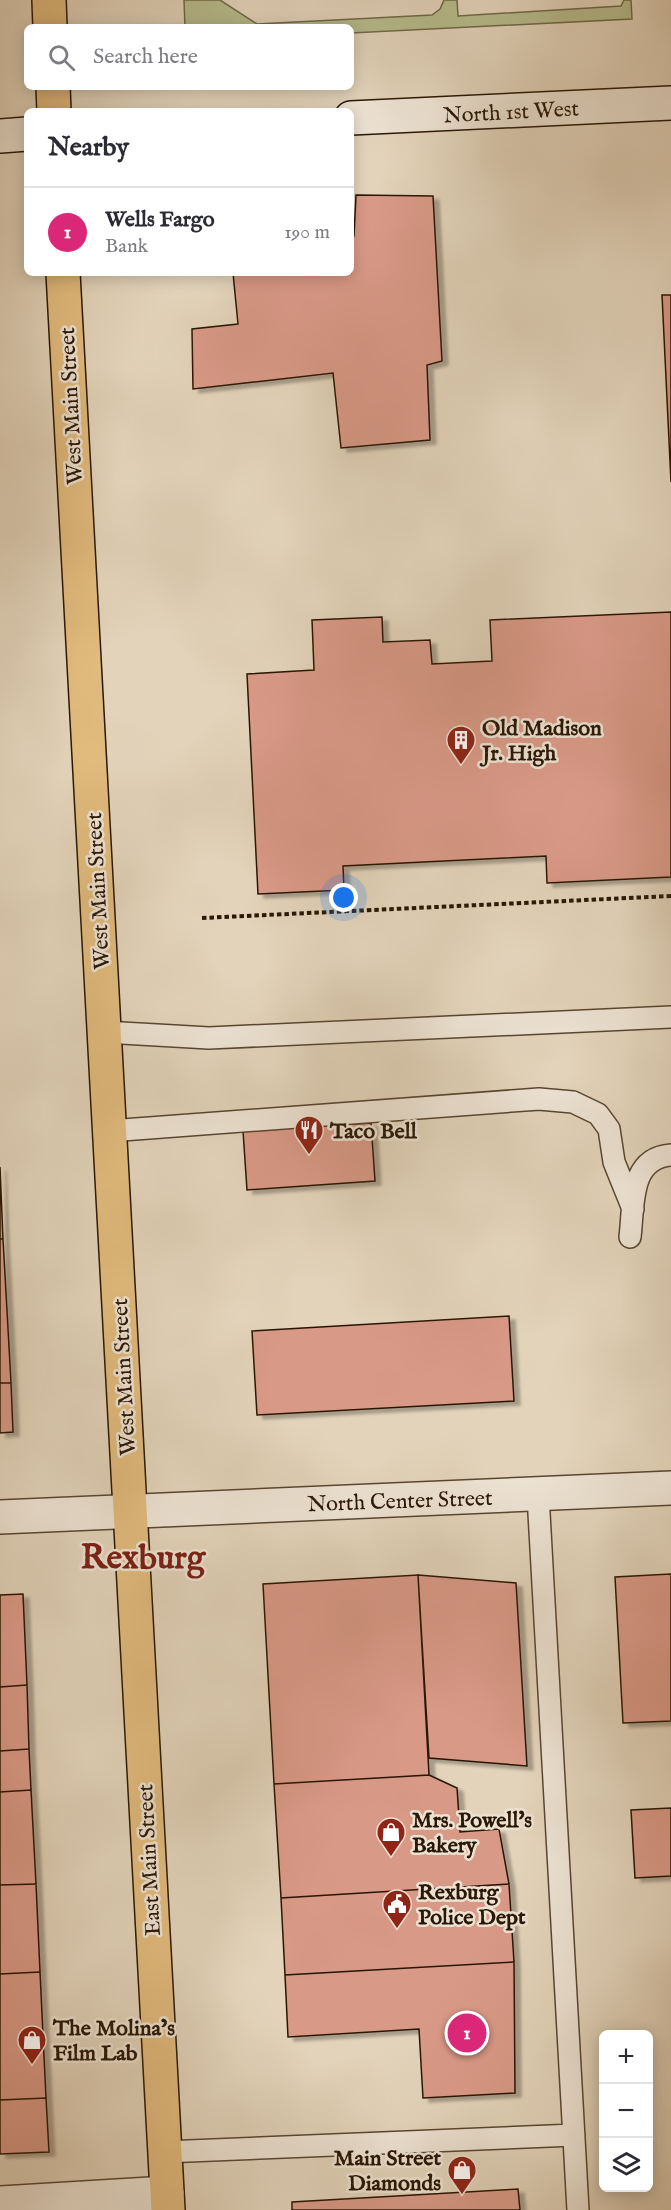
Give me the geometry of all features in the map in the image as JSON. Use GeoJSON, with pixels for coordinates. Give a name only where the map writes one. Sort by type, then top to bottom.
{"type":"FeatureCollection","features":[{"type":"Feature","properties":{"kind":"main road"},"geometry":{"type":"LineString","coordinates":[[49,0],[50,24]]}},
{"type":"Feature","properties":{"kind":"main road"},"geometry":{"type":"LineString","coordinates":[[53,90],[54,108]]}},
{"type":"Feature","properties":{"kind":"main road","name":"West Main Street"},"geometry":{"type":"LineString","coordinates":[[63,276],[130,1510]]}},
{"type":"Feature","properties":{"kind":"main road","name":"East Main Street"},"geometry":{"type":"LineString","coordinates":[[130,1510],[167,2202]]}},
{"type":"Feature","properties":{"kind":"street","name":"North 1st West"},"geometry":{"type":"LineString","coordinates":[[354,118],[671,103]]}},
{"type":"Feature","properties":{"kind":"street"},"geometry":{"type":"LineString","coordinates":[[0,136],[24,134]]}},
{"type":"Feature","properties":{"kind":"street","name":"North Center Street"},"geometry":{"type":"LineString","coordinates":[[0,1517],[671,1488]]}},
{"type":"Feature","properties":{"kind":"street"},"geometry":{"type":"LineString","coordinates":[[0,2203],[167,2202]]}},
{"type":"Feature","properties":{"kind":"lane"},"geometry":{"type":"LineString","coordinates":[[104,1032],[209,1038],[671,1017]]}},
{"type":"Feature","properties":{"kind":"lane"},"geometry":{"type":"LineString","coordinates":[[109,1131],[539,1099],[573,1102],[598,1114],[609,1129],[614,1162],[633,1209]]}},
{"type":"Feature","properties":{"kind":"lane"},"geometry":{"type":"LineString","coordinates":[[630,1237],[638,1174],[646,1162],[671,1155]]}},
{"type":"Feature","properties":{"kind":"lane"},"geometry":{"type":"LineString","coordinates":[[538,1495],[578,2210]]}},
{"type":"Feature","properties":{"kind":"lane"},"geometry":{"type":"LineString","coordinates":[[164,2152],[574,2135]]}},
{"type":"Feature","properties":{"kind":"path"},"geometry":{"type":"LineString","coordinates":[[202,918],[671,896]]}},
{"type":"Feature","properties":{"kind":"green space"},"geometry":{"type":"Polygon","coordinates":[[[184,0],[220,0],[257,24],[185,24],[184,0]]]}},
{"type":"Feature","properties":{"kind":"green space"},"geometry":{"type":"Polygon","coordinates":[[[444,0],[457,0],[458,16],[621,6],[624,0],[631,0],[632,19],[354,33],[354,24],[257,24],[432,15],[440,9],[444,0]]]}},
{"type":"Feature","properties":{"kind":"building"},"geometry":{"type":"Polygon","coordinates":[[[356,195],[433,196],[442,361],[427,365],[430,440],[341,448],[333,373],[193,389],[192,329],[238,324],[233,276],[354,276],[356,195]]]}},
{"type":"Feature","properties":{"kind":"building"},"geometry":{"type":"Polygon","coordinates":[[[662,295],[671,295],[671,482],[662,295]]]}},
{"type":"Feature","properties":{"kind":"building","name":"Old Madison Jr. High"},"geometry":{"type":"Polygon","coordinates":[[[671,612],[671,877],[547,883],[546,856],[343,866],[344,890],[258,894],[247,674],[314,670],[312,620],[382,617],[383,642],[430,640],[432,664],[492,661],[490,620],[671,612]]]}},
{"type":"Feature","properties":{"kind":"building","name":"Taco Bell"},"geometry":{"type":"Polygon","coordinates":[[[371,1123],[375,1181],[247,1190],[243,1131],[371,1123]]]}},
{"type":"Feature","properties":{"kind":"building"},"geometry":{"type":"Polygon","coordinates":[[[0,1167],[3,1239],[0,1239],[0,1167]]]}},
{"type":"Feature","properties":{"kind":"building"},"geometry":{"type":"Polygon","coordinates":[[[0,1239],[3,1239],[11,1383],[0,1383],[0,1239]]]}},
{"type":"Feature","properties":{"kind":"building"},"geometry":{"type":"Polygon","coordinates":[[[509,1316],[514,1401],[257,1415],[252,1331],[509,1316]]]}},
{"type":"Feature","properties":{"kind":"building"},"geometry":{"type":"Polygon","coordinates":[[[0,1383],[11,1383],[13,1432],[0,1433],[0,1383]]]}},
{"type":"Feature","properties":{"kind":"building"},"geometry":{"type":"Polygon","coordinates":[[[671,1574],[671,1721],[623,1723],[615,1577],[671,1574]]]}},
{"type":"Feature","properties":{"kind":"building"},"geometry":{"type":"Polygon","coordinates":[[[418,1575],[516,1583],[527,1766],[429,1758],[418,1575]]]}},
{"type":"Feature","properties":{"kind":"building"},"geometry":{"type":"Polygon","coordinates":[[[418,1575],[429,1775],[274,1784],[263,1584],[418,1575]]]}},
{"type":"Feature","properties":{"kind":"building"},"geometry":{"type":"Polygon","coordinates":[[[23,1594],[27,1685],[0,1687],[0,1595],[23,1594]]]}},
{"type":"Feature","properties":{"kind":"building"},"geometry":{"type":"Polygon","coordinates":[[[27,1685],[29,1749],[0,1751],[0,1687],[27,1685]]]}},
{"type":"Feature","properties":{"kind":"building"},"geometry":{"type":"Polygon","coordinates":[[[29,1749],[31,1790],[0,1792],[0,1751],[29,1749]]]}},
{"type":"Feature","properties":{"kind":"building","name":"Mrs. Powell's Bakery"},"geometry":{"type":"Polygon","coordinates":[[[429,1775],[457,1788],[460,1832],[499,1829],[509,1884],[281,1898],[274,1784],[429,1775]]]}},
{"type":"Feature","properties":{"kind":"building"},"geometry":{"type":"Polygon","coordinates":[[[31,1790],[36,1884],[0,1885],[0,1792],[31,1790]]]}},
{"type":"Feature","properties":{"kind":"building"},"geometry":{"type":"Polygon","coordinates":[[[671,1808],[671,1876],[635,1878],[631,1810],[671,1808]]]}},
{"type":"Feature","properties":{"kind":"building"},"geometry":{"type":"Polygon","coordinates":[[[36,1884],[40,1972],[0,1974],[0,1885],[36,1884]]]}},
{"type":"Feature","properties":{"kind":"building","name":"Rexburg Police Dept"},"geometry":{"type":"Polygon","coordinates":[[[509,1884],[514,1962],[285,1975],[281,1898],[509,1884]]]}},
{"type":"Feature","properties":{"kind":"building"},"geometry":{"type":"Polygon","coordinates":[[[514,1962],[515,2093],[423,2098],[419,2029],[288,2037],[285,1975],[514,1962]]]}},
{"type":"Feature","properties":{"kind":"building"},"geometry":{"type":"Polygon","coordinates":[[[40,1972],[46,2098],[0,2100],[0,1974],[40,1972]]]}},
{"type":"Feature","properties":{"kind":"building"},"geometry":{"type":"Polygon","coordinates":[[[46,2098],[49,2152],[0,2154],[0,2100],[46,2098]]]}},
{"type":"Feature","properties":{"kind":"building","name":"Main Street Diamonds"},"geometry":{"type":"Polygon","coordinates":[[[518,2189],[520,2210],[292,2210],[292,2202],[518,2189]]]}},
{"type":"Feature","properties":{"kind":"place","name":"Old Madison Jr. High"},"geometry":{"type":"Point","coordinates":[461,766]}},
{"type":"Feature","properties":{"kind":"place","name":"Taco Bell"},"geometry":{"type":"Point","coordinates":[309,1156]}},
{"type":"Feature","properties":{"kind":"place","name":"Mrs. Powell's Bakery"},"geometry":{"type":"Point","coordinates":[391,1858]}},
{"type":"Feature","properties":{"kind":"place","name":"Rexburg Police Dept"},"geometry":{"type":"Point","coordinates":[397,1930]}},
{"type":"Feature","properties":{"kind":"place","name":"Wells Fargo"},"geometry":{"type":"Point","coordinates":[467,2033]}},
{"type":"Feature","properties":{"kind":"place","name":"The Molina’s Film Lab"},"geometry":{"type":"Point","coordinates":[32,2066]}},
{"type":"Feature","properties":{"kind":"place","name":"Main Street Diamonds"},"geometry":{"type":"Point","coordinates":[462,2196]}},
{"type":"Feature","properties":{"kind":"district","name":"Rexburg"},"geometry":{"type":"Point","coordinates":[143,1556]}}]}
